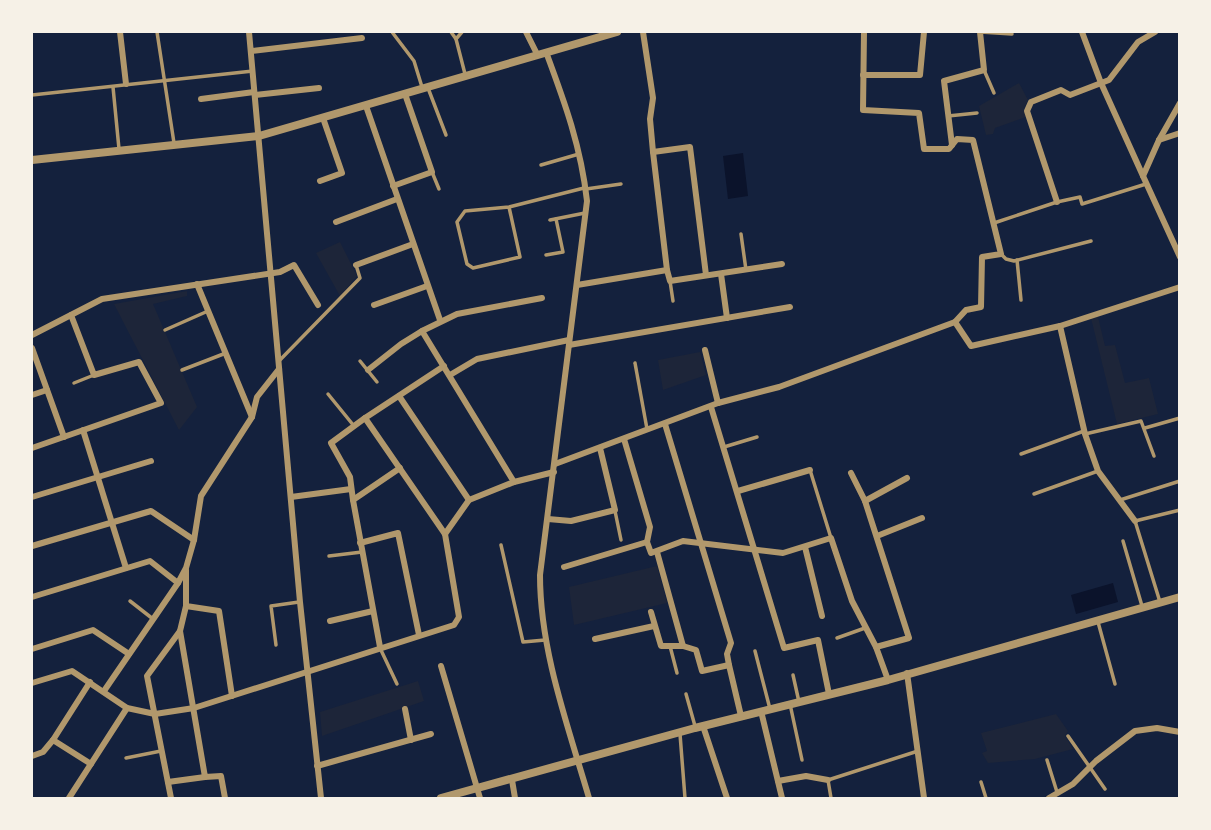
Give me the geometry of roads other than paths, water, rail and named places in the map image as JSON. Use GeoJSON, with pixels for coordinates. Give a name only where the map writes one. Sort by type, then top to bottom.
{"type":"FeatureCollection","features":[{"type":"Feature","properties":{"kind":"street"},"geometry":{"type":"LineString","coordinates":[[120,32],[126,84]]}},
{"type":"Feature","properties":{"kind":"street"},"geometry":{"type":"LineString","coordinates":[[249,32],[300,602],[321,799]]}},
{"type":"Feature","properties":{"kind":"street"},"geometry":{"type":"LineString","coordinates":[[526,32],[537,54]]}},
{"type":"Feature","properties":{"kind":"street"},"geometry":{"type":"LineString","coordinates":[[32,160],[259,136],[617,32]]}},
{"type":"Feature","properties":{"kind":"street"},"geometry":{"type":"LineString","coordinates":[[643,32],[653,98],[650,119],[653,152],[670,281],[782,264]]}},
{"type":"Feature","properties":{"kind":"street"},"geometry":{"type":"LineString","coordinates":[[445,534],[469,500],[718,403],[758,390],[779,387],[956,322],[966,310],[981,307],[982,257],[1001,254],[973,140],[957,139],[949,149],[924,149],[919,113],[863,110],[864,32]]}},
{"type":"Feature","properties":{"kind":"street"},"geometry":{"type":"LineString","coordinates":[[863,75],[920,75],[924,32]]}},
{"type":"Feature","properties":{"kind":"street"},"geometry":{"type":"LineString","coordinates":[[952,145],[944,81],[984,70],[980,32]]}},
{"type":"Feature","properties":{"kind":"street"},"geometry":{"type":"LineString","coordinates":[[1082,32],[1101,83],[1180,257]]}},
{"type":"Feature","properties":{"kind":"street"},"geometry":{"type":"LineString","coordinates":[[1057,202],[1027,111],[1031,102],[1061,90],[1070,95],[1109,80],[1138,42],[1155,32]]}},
{"type":"Feature","properties":{"kind":"street"},"geometry":{"type":"LineString","coordinates":[[251,51],[362,38]]}},
{"type":"Feature","properties":{"kind":"street"},"geometry":{"type":"LineString","coordinates":[[546,52],[574,127],[586,188],[586,213],[540,575],[540,603],[545,640],[589,799]]}},
{"type":"Feature","properties":{"kind":"street"},"geometry":{"type":"LineString","coordinates":[[201,99],[319,88]]}},
{"type":"Feature","properties":{"kind":"street"},"geometry":{"type":"LineString","coordinates":[[393,186],[432,172],[405,94]]}},
{"type":"Feature","properties":{"kind":"street"},"geometry":{"type":"LineString","coordinates":[[1143,176],[1180,103]]}},
{"type":"Feature","properties":{"kind":"street"},"geometry":{"type":"LineString","coordinates":[[366,106],[440,320]]}},
{"type":"Feature","properties":{"kind":"street"},"geometry":{"type":"LineString","coordinates":[[320,181],[342,173],[324,118]]}},
{"type":"Feature","properties":{"kind":"street"},"geometry":{"type":"LineString","coordinates":[[1159,140],[1180,133]]}},
{"type":"Feature","properties":{"kind":"street"},"geometry":{"type":"LineString","coordinates":[[653,152],[690,146],[706,275]]}},
{"type":"Feature","properties":{"kind":"street"},"geometry":{"type":"LineString","coordinates":[[336,222],[397,199]]}},
{"type":"Feature","properties":{"kind":"street"},"geometry":{"type":"LineString","coordinates":[[356,265],[412,244]]}},
{"type":"Feature","properties":{"kind":"street"},"geometry":{"type":"LineString","coordinates":[[32,335],[102,299],[280,272],[294,265],[318,305]]}},
{"type":"Feature","properties":{"kind":"street"},"geometry":{"type":"LineString","coordinates":[[577,285],[667,270]]}},
{"type":"Feature","properties":{"kind":"street"},"geometry":{"type":"LineString","coordinates":[[721,274],[727,318]]}},
{"type":"Feature","properties":{"kind":"street"},"geometry":{"type":"LineString","coordinates":[[197,284],[252,417]]}},
{"type":"Feature","properties":{"kind":"street"},"geometry":{"type":"LineString","coordinates":[[374,305],[427,286]]}},
{"type":"Feature","properties":{"kind":"street"},"geometry":{"type":"LineString","coordinates":[[956,322],[971,346],[1060,326],[1180,287]]}},
{"type":"Feature","properties":{"kind":"street"},"geometry":{"type":"LineString","coordinates":[[368,370],[401,344],[440,320],[457,314],[542,298]]}},
{"type":"Feature","properties":{"kind":"street"},"geometry":{"type":"LineString","coordinates":[[450,375],[477,359],[790,307]]}},
{"type":"Feature","properties":{"kind":"street"},"geometry":{"type":"LineString","coordinates":[[32,448],[161,403],[139,362],[94,375],[71,315]]}},
{"type":"Feature","properties":{"kind":"street"},"geometry":{"type":"LineString","coordinates":[[1060,326],[1084,432],[1098,471],[1135,521]]}},
{"type":"Feature","properties":{"kind":"street"},"geometry":{"type":"LineString","coordinates":[[422,331],[514,482]]}},
{"type":"Feature","properties":{"kind":"street"},"geometry":{"type":"LineString","coordinates":[[32,348],[64,437]]}},
{"type":"Feature","properties":{"kind":"street"},"geometry":{"type":"LineString","coordinates":[[705,350],[718,403]]}},
{"type":"Feature","properties":{"kind":"street"},"geometry":{"type":"LineString","coordinates":[[104,691],[178,583],[186,568],[194,540],[201,496],[252,417],[257,397],[278,365]]}},
{"type":"Feature","properties":{"kind":"street"},"geometry":{"type":"LineString","coordinates":[[380,647],[350,477],[331,443],[443,366]]}},
{"type":"Feature","properties":{"kind":"street"},"geometry":{"type":"LineString","coordinates":[[32,395],[47,390]]}},
{"type":"Feature","properties":{"kind":"street"},"geometry":{"type":"LineString","coordinates":[[398,396],[469,500]]}},
{"type":"Feature","properties":{"kind":"street"},"geometry":{"type":"LineString","coordinates":[[711,407],[784,648],[818,640],[830,694]]}},
{"type":"Feature","properties":{"kind":"street"},"geometry":{"type":"LineString","coordinates":[[32,683],[72,671],[127,708],[155,714],[194,708],[454,625],[459,617],[445,534],[365,418]]}},
{"type":"Feature","properties":{"kind":"street"},"geometry":{"type":"LineString","coordinates":[[665,424],[730,643],[727,654],[741,716]]}},
{"type":"Feature","properties":{"kind":"street"},"geometry":{"type":"LineString","coordinates":[[83,430],[126,568]]}},
{"type":"Feature","properties":{"kind":"street"},"geometry":{"type":"LineString","coordinates":[[624,439],[650,527],[647,542],[651,553],[683,541],[783,553],[831,538],[852,601],[876,647],[888,680]]}},
{"type":"Feature","properties":{"kind":"street"},"geometry":{"type":"LineString","coordinates":[[548,519],[571,522],[614,510],[600,448]]}},
{"type":"Feature","properties":{"kind":"street"},"geometry":{"type":"LineString","coordinates":[[32,497],[151,461]]}},
{"type":"Feature","properties":{"kind":"street"},"geometry":{"type":"LineString","coordinates":[[353,500],[400,468]]}},
{"type":"Feature","properties":{"kind":"street"},"geometry":{"type":"LineString","coordinates":[[738,491],[810,470]]}},
{"type":"Feature","properties":{"kind":"street"},"geometry":{"type":"LineString","coordinates":[[851,473],[865,501],[909,638],[876,647]]}},
{"type":"Feature","properties":{"kind":"street"},"geometry":{"type":"LineString","coordinates":[[865,501],[907,478]]}},
{"type":"Feature","properties":{"kind":"street"},"geometry":{"type":"LineString","coordinates":[[291,497],[351,489]]}},
{"type":"Feature","properties":{"kind":"street"},"geometry":{"type":"LineString","coordinates":[[32,546],[151,511],[194,540]]}},
{"type":"Feature","properties":{"kind":"street"},"geometry":{"type":"LineString","coordinates":[[877,537],[922,518]]}},
{"type":"Feature","properties":{"kind":"street"},"geometry":{"type":"LineString","coordinates":[[360,542],[398,533],[419,635]]}},
{"type":"Feature","properties":{"kind":"street"},"geometry":{"type":"LineString","coordinates":[[564,567],[647,542]]}},
{"type":"Feature","properties":{"kind":"street"},"geometry":{"type":"LineString","coordinates":[[805,547],[822,616]]}},
{"type":"Feature","properties":{"kind":"street"},"geometry":{"type":"LineString","coordinates":[[657,552],[683,646]]}},
{"type":"Feature","properties":{"kind":"street"},"geometry":{"type":"LineString","coordinates":[[32,597],[150,561],[178,583]]}},
{"type":"Feature","properties":{"kind":"street"},"geometry":{"type":"LineString","coordinates":[[171,799],[147,676],[180,631],[186,606],[186,568]]}},
{"type":"Feature","properties":{"kind":"street"},"geometry":{"type":"LineString","coordinates":[[441,799],[680,732],[888,680],[1180,597]]}},
{"type":"Feature","properties":{"kind":"street"},"geometry":{"type":"LineString","coordinates":[[186,606],[219,611],[232,696]]}},
{"type":"Feature","properties":{"kind":"street"},"geometry":{"type":"LineString","coordinates":[[330,621],[373,611]]}},
{"type":"Feature","properties":{"kind":"street"},"geometry":{"type":"LineString","coordinates":[[651,612],[661,646],[683,646],[695,650],[702,671],[729,665]]}},
{"type":"Feature","properties":{"kind":"street"},"geometry":{"type":"LineString","coordinates":[[596,639],[654,626]]}},
{"type":"Feature","properties":{"kind":"street"},"geometry":{"type":"LineString","coordinates":[[32,649],[93,629],[129,654]]}},
{"type":"Feature","properties":{"kind":"street"},"geometry":{"type":"LineString","coordinates":[[180,631],[205,777]]}},
{"type":"Feature","properties":{"kind":"street"},"geometry":{"type":"LineString","coordinates":[[441,666],[480,799]]}},
{"type":"Feature","properties":{"kind":"street"},"geometry":{"type":"LineString","coordinates":[[907,673],[924,799]]}},
{"type":"Feature","properties":{"kind":"street"},"geometry":{"type":"LineString","coordinates":[[32,756],[43,752],[53,740],[90,682]]}},
{"type":"Feature","properties":{"kind":"street"},"geometry":{"type":"LineString","coordinates":[[69,799],[127,708]]}},
{"type":"Feature","properties":{"kind":"street"},"geometry":{"type":"LineString","coordinates":[[405,709],[411,740]]}},
{"type":"Feature","properties":{"kind":"street"},"geometry":{"type":"LineString","coordinates":[[766,710],[782,799]]}},
{"type":"Feature","properties":{"kind":"street"},"geometry":{"type":"LineString","coordinates":[[699,727],[726,798]]}},
{"type":"Feature","properties":{"kind":"street"},"geometry":{"type":"LineString","coordinates":[[1049,799],[1073,784],[1135,731],[1157,728],[1180,732]]}},
{"type":"Feature","properties":{"kind":"street"},"geometry":{"type":"LineString","coordinates":[[317,766],[431,734]]}},
{"type":"Feature","properties":{"kind":"street"},"geometry":{"type":"LineString","coordinates":[[53,740],[91,764]]}},
{"type":"Feature","properties":{"kind":"street"},"geometry":{"type":"LineString","coordinates":[[168,782],[221,776],[225,799]]}},
{"type":"Feature","properties":{"kind":"street"},"geometry":{"type":"LineString","coordinates":[[778,781],[806,776],[828,780]]}},
{"type":"Feature","properties":{"kind":"street"},"geometry":{"type":"LineString","coordinates":[[512,780],[515,799]]}},
{"type":"Feature","properties":{"kind":"lane"},"geometry":{"type":"LineString","coordinates":[[157,32],[174,145]]}},
{"type":"Feature","properties":{"kind":"lane"},"geometry":{"type":"LineString","coordinates":[[392,32],[414,61],[446,135]]}},
{"type":"Feature","properties":{"kind":"lane"},"geometry":{"type":"LineString","coordinates":[[451,32],[456,39],[466,76]]}},
{"type":"Feature","properties":{"kind":"lane"},"geometry":{"type":"LineString","coordinates":[[456,39],[462,32]]}},
{"type":"Feature","properties":{"kind":"lane"},"geometry":{"type":"LineString","coordinates":[[980,32],[1013,34]]}},
{"type":"Feature","properties":{"kind":"lane"},"geometry":{"type":"LineString","coordinates":[[984,70],[994,93]]}},
{"type":"Feature","properties":{"kind":"lane"},"geometry":{"type":"LineString","coordinates":[[32,95],[253,71]]}},
{"type":"Feature","properties":{"kind":"lane"},"geometry":{"type":"LineString","coordinates":[[113,86],[120,151]]}},
{"type":"Feature","properties":{"kind":"lane"},"geometry":{"type":"LineString","coordinates":[[948,116],[977,113]]}},
{"type":"Feature","properties":{"kind":"lane"},"geometry":{"type":"LineString","coordinates":[[541,166],[580,153]]}},
{"type":"Feature","properties":{"kind":"lane"},"geometry":{"type":"LineString","coordinates":[[432,172],[439,190]]}},
{"type":"Feature","properties":{"kind":"lane"},"geometry":{"type":"LineString","coordinates":[[509,207],[520,257],[473,268],[467,264],[457,222],[466,211],[509,207],[586,188],[621,184]]}},
{"type":"Feature","properties":{"kind":"lane"},"geometry":{"type":"LineString","coordinates":[[993,222],[1080,197],[1082,204],[1146,184]]}},
{"type":"Feature","properties":{"kind":"lane"},"geometry":{"type":"LineString","coordinates":[[550,220],[586,213]]}},
{"type":"Feature","properties":{"kind":"lane"},"geometry":{"type":"LineString","coordinates":[[546,256],[563,252],[556,219]]}},
{"type":"Feature","properties":{"kind":"lane"},"geometry":{"type":"LineString","coordinates":[[741,234],[746,270]]}},
{"type":"Feature","properties":{"kind":"lane"},"geometry":{"type":"LineString","coordinates":[[1001,254],[1006,259],[1017,260],[1091,241]]}},
{"type":"Feature","properties":{"kind":"lane"},"geometry":{"type":"LineString","coordinates":[[1017,260],[1021,300]]}},
{"type":"Feature","properties":{"kind":"lane"},"geometry":{"type":"LineString","coordinates":[[278,365],[360,278],[356,265]]}},
{"type":"Feature","properties":{"kind":"lane"},"geometry":{"type":"LineString","coordinates":[[670,281],[673,301]]}},
{"type":"Feature","properties":{"kind":"lane"},"geometry":{"type":"LineString","coordinates":[[165,330],[208,311]]}},
{"type":"Feature","properties":{"kind":"lane"},"geometry":{"type":"LineString","coordinates":[[182,370],[226,353]]}},
{"type":"Feature","properties":{"kind":"lane"},"geometry":{"type":"LineString","coordinates":[[360,361],[377,382]]}},
{"type":"Feature","properties":{"kind":"lane"},"geometry":{"type":"LineString","coordinates":[[635,363],[647,431]]}},
{"type":"Feature","properties":{"kind":"lane"},"geometry":{"type":"LineString","coordinates":[[74,383],[94,375]]}},
{"type":"Feature","properties":{"kind":"lane"},"geometry":{"type":"LineString","coordinates":[[328,394],[354,426]]}},
{"type":"Feature","properties":{"kind":"lane"},"geometry":{"type":"LineString","coordinates":[[1144,428],[1180,418]]}},
{"type":"Feature","properties":{"kind":"lane"},"geometry":{"type":"LineString","coordinates":[[1021,454],[1084,432],[1141,421],[1154,456]]}},
{"type":"Feature","properties":{"kind":"lane"},"geometry":{"type":"LineString","coordinates":[[724,447],[757,437]]}},
{"type":"Feature","properties":{"kind":"lane"},"geometry":{"type":"LineString","coordinates":[[810,470],[831,538]]}},
{"type":"Feature","properties":{"kind":"lane"},"geometry":{"type":"LineString","coordinates":[[1034,494],[1098,471]]}},
{"type":"Feature","properties":{"kind":"lane"},"geometry":{"type":"LineString","coordinates":[[1120,500],[1180,481]]}},
{"type":"Feature","properties":{"kind":"lane"},"geometry":{"type":"LineString","coordinates":[[614,510],[621,540]]}},
{"type":"Feature","properties":{"kind":"lane"},"geometry":{"type":"LineString","coordinates":[[1160,603],[1135,521],[1180,510]]}},
{"type":"Feature","properties":{"kind":"lane"},"geometry":{"type":"LineString","coordinates":[[1123,541],[1142,607]]}},
{"type":"Feature","properties":{"kind":"lane"},"geometry":{"type":"LineString","coordinates":[[501,545],[523,642],[545,640]]}},
{"type":"Feature","properties":{"kind":"lane"},"geometry":{"type":"LineString","coordinates":[[330,556],[362,552]]}},
{"type":"Feature","properties":{"kind":"lane"},"geometry":{"type":"LineString","coordinates":[[130,601],[153,619]]}},
{"type":"Feature","properties":{"kind":"lane"},"geometry":{"type":"LineString","coordinates":[[276,645],[271,606],[300,602]]}},
{"type":"Feature","properties":{"kind":"lane"},"geometry":{"type":"LineString","coordinates":[[1097,620],[1115,684]]}},
{"type":"Feature","properties":{"kind":"lane"},"geometry":{"type":"LineString","coordinates":[[837,638],[865,628]]}},
{"type":"Feature","properties":{"kind":"lane"},"geometry":{"type":"LineString","coordinates":[[670,646],[677,673]]}},
{"type":"Feature","properties":{"kind":"lane"},"geometry":{"type":"LineString","coordinates":[[380,647],[397,684]]}},
{"type":"Feature","properties":{"kind":"lane"},"geometry":{"type":"LineString","coordinates":[[755,651],[766,710]]}},
{"type":"Feature","properties":{"kind":"lane"},"geometry":{"type":"LineString","coordinates":[[793,675],[802,760]]}},
{"type":"Feature","properties":{"kind":"lane"},"geometry":{"type":"LineString","coordinates":[[686,694],[699,727]]}},
{"type":"Feature","properties":{"kind":"lane"},"geometry":{"type":"LineString","coordinates":[[680,732],[685,799]]}},
{"type":"Feature","properties":{"kind":"lane"},"geometry":{"type":"LineString","coordinates":[[1068,736],[1105,789]]}},
{"type":"Feature","properties":{"kind":"lane"},"geometry":{"type":"LineString","coordinates":[[126,758],[161,751]]}},
{"type":"Feature","properties":{"kind":"lane"},"geometry":{"type":"LineString","coordinates":[[831,799],[828,780],[918,751]]}},
{"type":"Feature","properties":{"kind":"lane"},"geometry":{"type":"LineString","coordinates":[[1047,760],[1058,793]]}},
{"type":"Feature","properties":{"kind":"lane"},"geometry":{"type":"LineString","coordinates":[[981,782],[986,799]]}}]}
